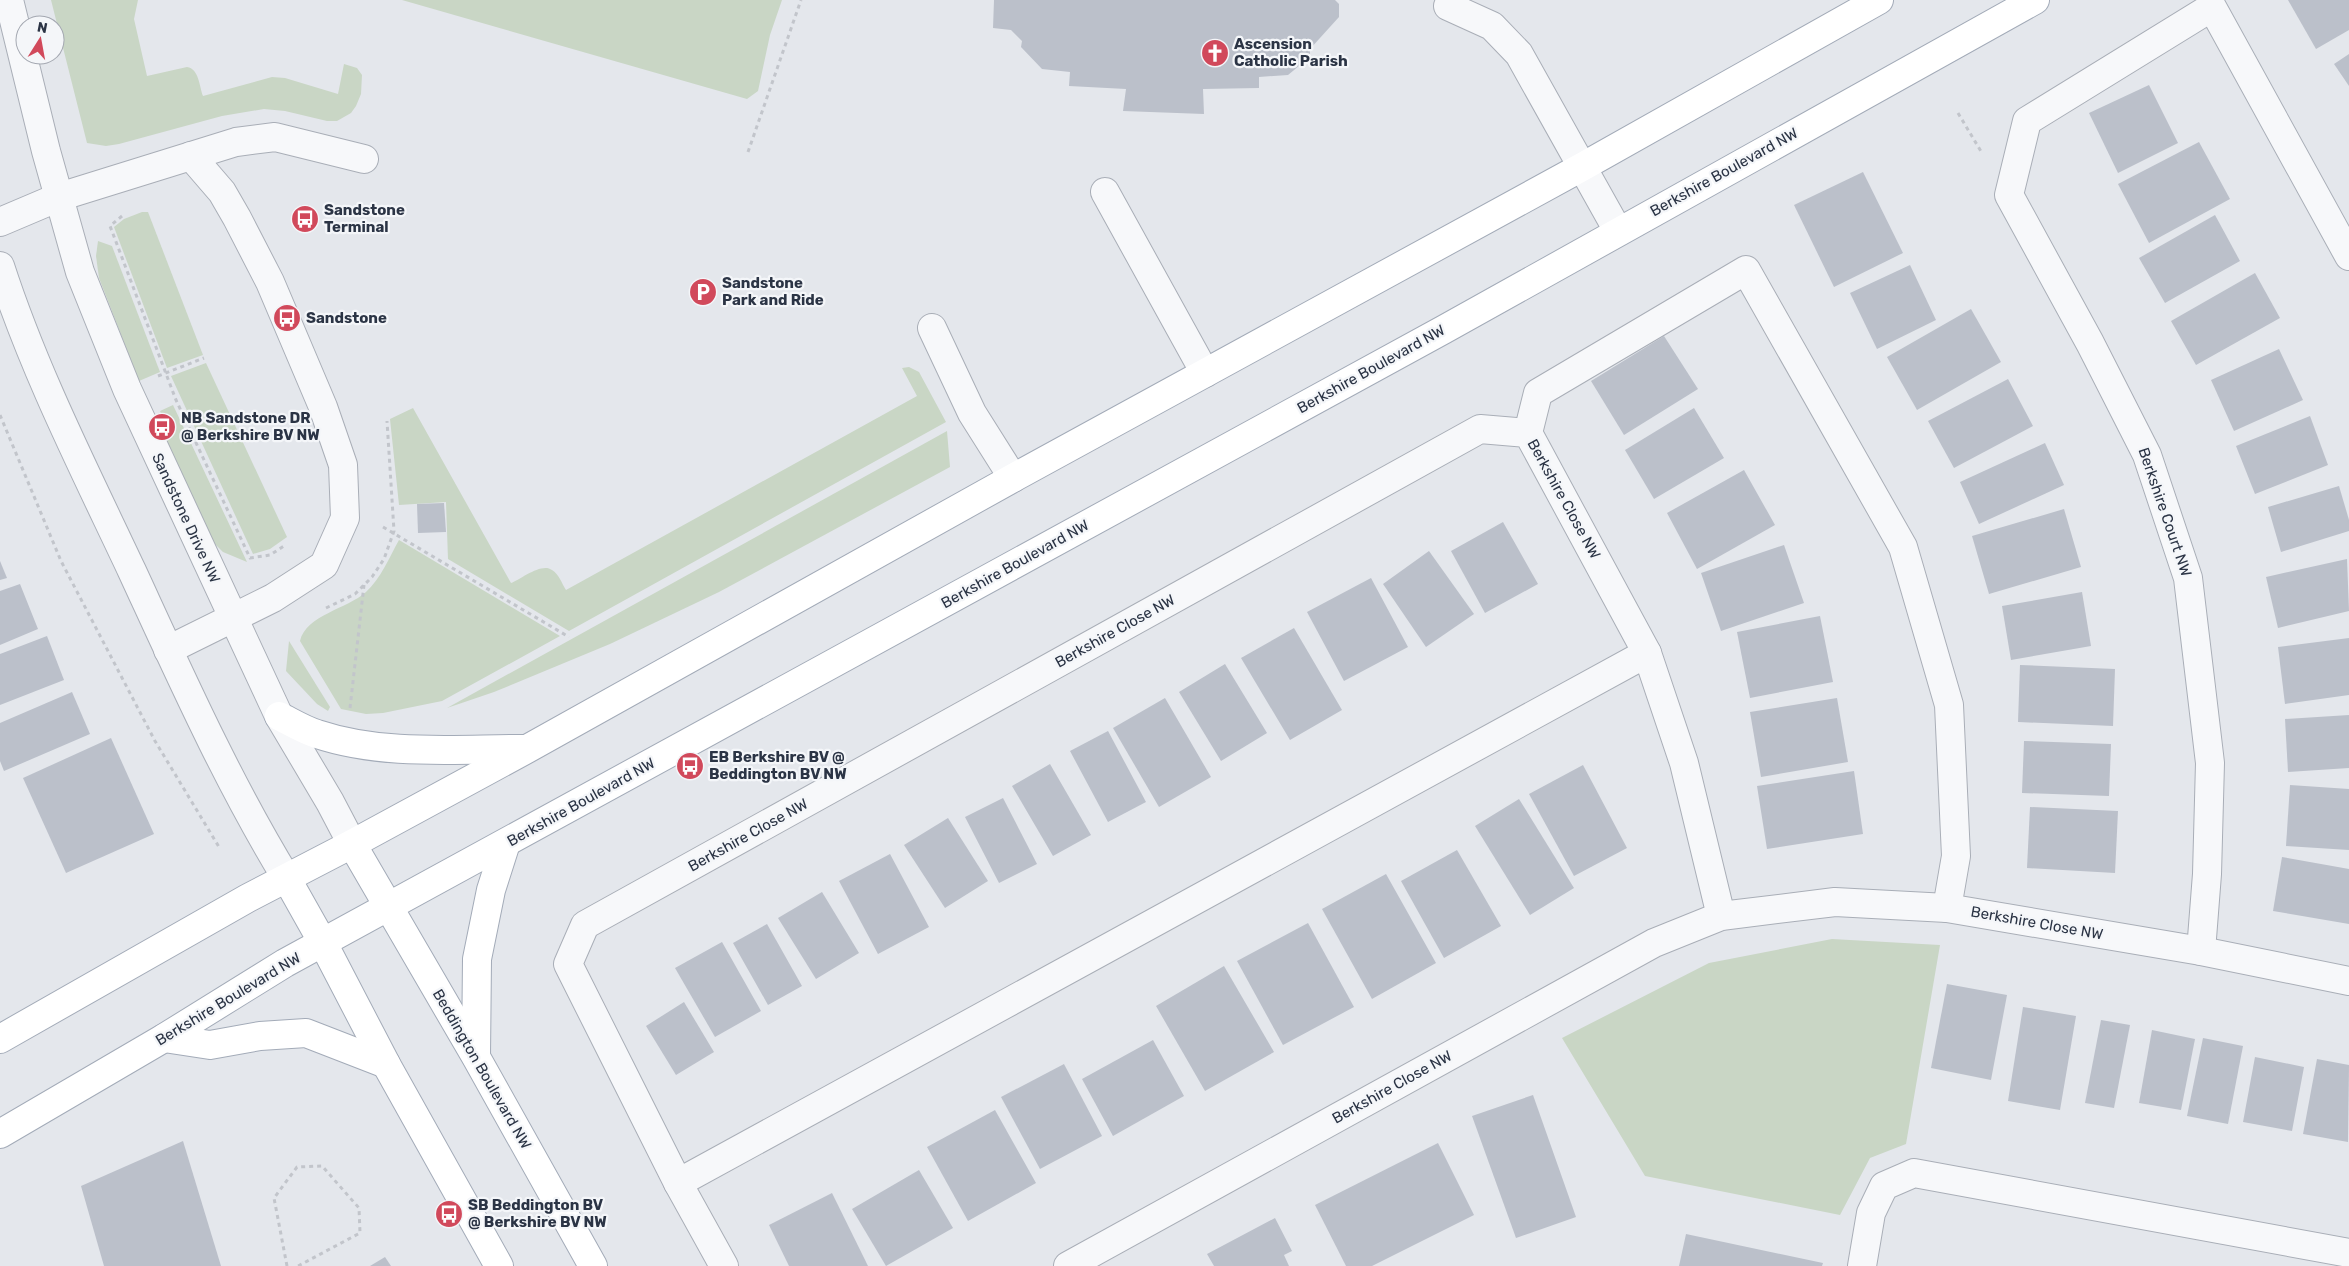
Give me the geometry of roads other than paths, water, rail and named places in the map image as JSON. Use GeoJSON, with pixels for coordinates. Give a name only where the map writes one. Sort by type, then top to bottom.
{"type":"FeatureCollection","features":[{"type":"Feature","properties":{"kind":"main road"},"geometry":{"type":"LineString","coordinates":[[0,1039],[248,898],[527,749],[1013,478],[1582,167],[1879,0]]}},
{"type":"Feature","properties":{"kind":"main road","name":"Berkshire Boulevard NW"},"geometry":{"type":"LineString","coordinates":[[0,1134],[164,1038],[285,963],[1434,334],[2034,0]]}},
{"type":"Feature","properties":{"kind":"main road"},"geometry":{"type":"LineString","coordinates":[[278,716],[316,734],[406,750],[527,749]]}},
{"type":"Feature","properties":{"kind":"main road"},"geometry":{"type":"LineString","coordinates":[[476,1057],[477,958],[491,890],[506,843]]}},
{"type":"Feature","properties":{"kind":"main road","name":"Sandstone Drive NW"},"geometry":{"type":"LineString","coordinates":[[352,844],[368,873]]}},
{"type":"Feature","properties":{"kind":"main road","name":"Beddington Boulevard NW"},"geometry":{"type":"LineString","coordinates":[[368,873],[476,1057],[593,1266]]}},
{"type":"Feature","properties":{"kind":"main road"},"geometry":{"type":"LineString","coordinates":[[287,878],[386,1064],[499,1266]]}},
{"type":"Feature","properties":{"kind":"main road"},"geometry":{"type":"LineString","coordinates":[[164,1038],[210,1045],[260,1036],[306,1033],[386,1064]]}},
{"type":"Feature","properties":{"kind":"street","name":"Sandstone Drive NW"},"geometry":{"type":"LineString","coordinates":[[9,0],[46,151],[80,272],[127,389],[232,620],[278,716],[330,802],[352,844]]}},
{"type":"Feature","properties":{"kind":"street"},"geometry":{"type":"LineString","coordinates":[[1448,6],[1492,26],[1519,54],[1618,231]]}},
{"type":"Feature","properties":{"kind":"street","name":"Berkshire Court NW"},"geometry":{"type":"LineString","coordinates":[[2201,951],[2207,874],[2210,763],[2188,578],[2148,454],[2009,195],[2027,121],[2212,7],[2349,256]]}},
{"type":"Feature","properties":{"kind":"street"},"geometry":{"type":"LineString","coordinates":[[0,222],[59,197],[236,142],[274,137],[364,159]]}},
{"type":"Feature","properties":{"kind":"street"},"geometry":{"type":"LineString","coordinates":[[168,650],[232,620],[273,598],[324,565],[345,518],[343,465],[324,407],[270,282],[222,192],[192,156]]}},
{"type":"Feature","properties":{"kind":"street"},"geometry":{"type":"LineString","coordinates":[[1105,192],[1205,374]]}},
{"type":"Feature","properties":{"kind":"street"},"geometry":{"type":"LineString","coordinates":[[0,266],[10,296],[56,410],[168,650],[258,831],[287,878]]}},
{"type":"Feature","properties":{"kind":"street"},"geometry":{"type":"LineString","coordinates":[[1528,433],[1538,393],[1746,270],[1903,547],[1949,705],[1956,856],[1947,908]]}},
{"type":"Feature","properties":{"kind":"street"},"geometry":{"type":"LineString","coordinates":[[932,328],[972,413],[1013,478]]}},
{"type":"Feature","properties":{"kind":"street","name":"Berkshire Close NW"},"geometry":{"type":"LineString","coordinates":[[724,1266],[678,1183],[568,964],[585,925],[1480,429],[1528,433],[1647,653],[1684,763],[1721,916]]}},
{"type":"Feature","properties":{"kind":"street"},"geometry":{"type":"LineString","coordinates":[[678,1183],[1647,653]]}},
{"type":"Feature","properties":{"kind":"street","name":"Berkshire Close NW"},"geometry":{"type":"LineString","coordinates":[[1068,1266],[1654,943],[1721,916],[1835,902],[1947,908],[2201,951],[2349,981]]}},
{"type":"Feature","properties":{"kind":"street"},"geometry":{"type":"LineString","coordinates":[[1862,1266],[1871,1213],[1884,1186],[1914,1173],[2349,1253]]}},
{"type":"Feature","properties":{"kind":"place","name":"Ascension Catholic Parish"},"geometry":{"type":"Point","coordinates":[1215,53]}},
{"type":"Feature","properties":{"kind":"place","name":"Sandstone Terminal"},"geometry":{"type":"Point","coordinates":[305,219]}},
{"type":"Feature","properties":{"kind":"place","name":"Sandstone Park and Ride"},"geometry":{"type":"Point","coordinates":[703,292]}},
{"type":"Feature","properties":{"kind":"place","name":"Sandstone"},"geometry":{"type":"Point","coordinates":[287,318]}},
{"type":"Feature","properties":{"kind":"place","name":"NB Sandstone DR @ Berkshire BV NW"},"geometry":{"type":"Point","coordinates":[162,427]}},
{"type":"Feature","properties":{"kind":"place","name":"EB Berkshire BV @ Beddington BV NW"},"geometry":{"type":"Point","coordinates":[690,766]}},
{"type":"Feature","properties":{"kind":"place","name":"SB Beddington BV @ Berkshire BV NW"},"geometry":{"type":"Point","coordinates":[449,1214]}}]}
